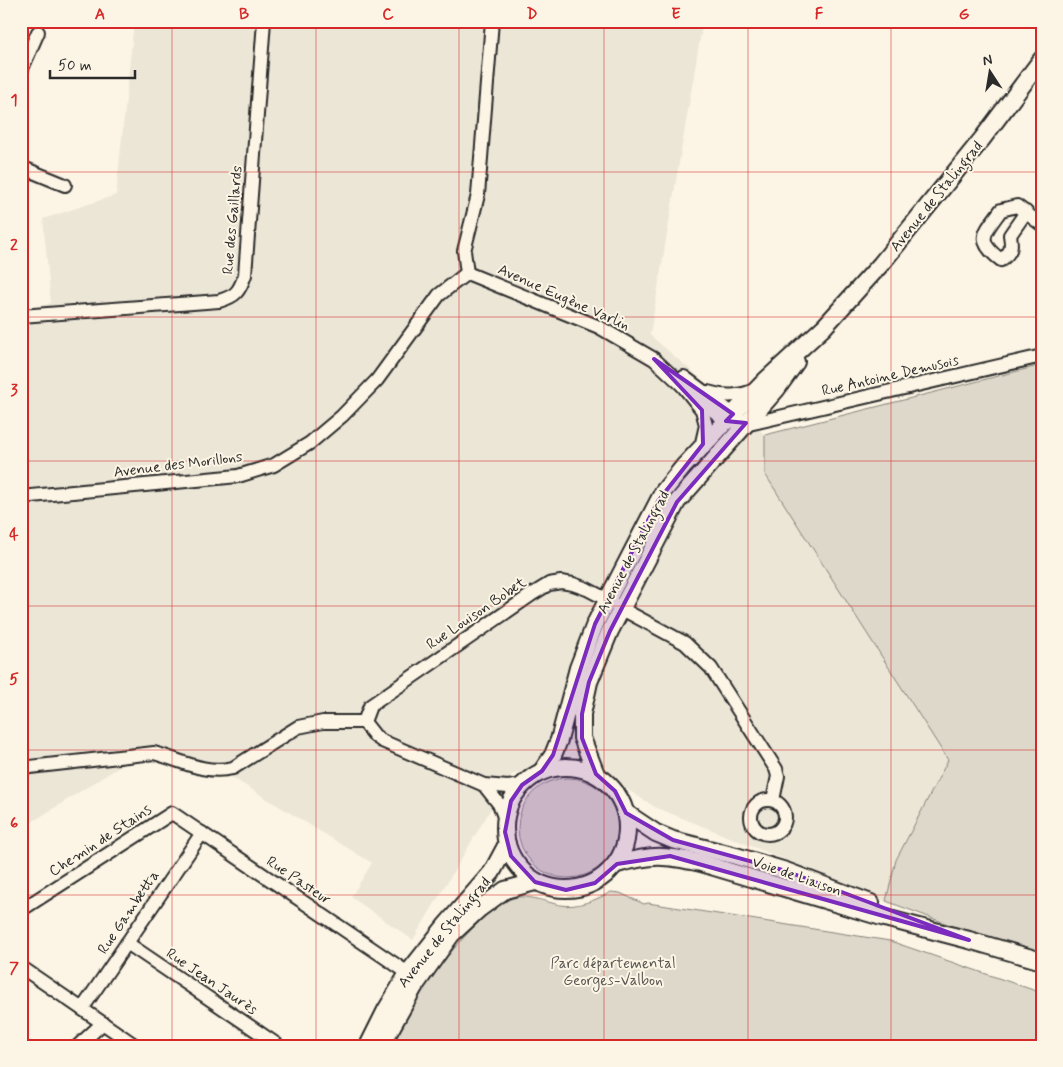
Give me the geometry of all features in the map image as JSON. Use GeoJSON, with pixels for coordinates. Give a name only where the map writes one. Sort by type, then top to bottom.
{"type":"FeatureCollection","features":[{"type":"Feature","properties":{"kind":"main road","name":"Avenue de Stalingrad"},"geometry":{"type":"LineString","coordinates":[[542,771],[553,755],[559,740],[584,648],[661,497],[672,481],[701,448],[735,419],[776,390],[824,327],[920,218],[1042,59]]}},
{"type":"Feature","properties":{"kind":"main road","name":"Avenue de Stalingrad"},"geometry":{"type":"LineString","coordinates":[[596,774],[582,738],[582,714],[589,682],[610,631],[677,502],[735,419],[758,388],[824,327]]}},
{"type":"Feature","properties":{"kind":"main road"},"geometry":{"type":"LineString","coordinates":[[568,767],[583,769],[596,774],[615,791],[626,813],[627,839],[617,864],[607,875],[595,883],[581,888],[566,890],[551,888],[535,882],[518,867],[506,844],[504,832],[505,819],[511,801],[522,785],[542,771],[568,767]]}},
{"type":"Feature","properties":{"kind":"main road","name":"Voie de Liaison"},"geometry":{"type":"LineString","coordinates":[[626,813],[656,833],[673,840],[786,871],[969,940]]}},
{"type":"Feature","properties":{"kind":"main road","name":"Avenue de Stalingrad"},"geometry":{"type":"LineString","coordinates":[[368,1046],[386,1010],[408,973],[492,872],[506,844]]}},
{"type":"Feature","properties":{"kind":"main road","name":"Voie de Liaison"},"geometry":{"type":"LineString","coordinates":[[617,864],[653,856],[670,856],[701,863],[886,918],[1042,961]]}},
{"type":"Feature","properties":{"kind":"main road","name":"Avenue de Stalingrad"},"geometry":{"type":"LineString","coordinates":[[381,1046],[414,987],[451,935],[479,909],[505,890],[535,882]]}},
{"type":"Feature","properties":{"kind":"street","name":"Rue des Gaillards"},"geometry":{"type":"LineString","coordinates":[[21,316],[219,301],[233,297],[240,288],[245,276],[264,21]]}},
{"type":"Feature","properties":{"kind":"street"},"geometry":{"type":"LineString","coordinates":[[467,273],[464,251],[478,195],[492,21]]}},
{"type":"Feature","properties":{"kind":"street"},"geometry":{"type":"LineString","coordinates":[[21,71],[38,32]]}},
{"type":"Feature","properties":{"kind":"street"},"geometry":{"type":"LineString","coordinates":[[21,167],[65,185]]}},
{"type":"Feature","properties":{"kind":"street"},"geometry":{"type":"LineString","coordinates":[[1026,212],[1042,225]]}},
{"type":"Feature","properties":{"kind":"street","name":"Avenue Eugène Varlin"},"geometry":{"type":"LineString","coordinates":[[467,273],[599,328],[654,358],[683,386],[702,410],[705,435],[701,448]]}},
{"type":"Feature","properties":{"kind":"street","name":"Avenue des Morillons"},"geometry":{"type":"LineString","coordinates":[[21,497],[238,476],[274,465],[310,443],[342,416],[377,380],[439,295],[467,273]]}},
{"type":"Feature","properties":{"kind":"street","name":"Rue Antoine Demusois"},"geometry":{"type":"LineString","coordinates":[[735,419],[749,424],[780,418],[1042,356]]}},
{"type":"Feature","properties":{"kind":"street"},"geometry":{"type":"LineString","coordinates":[[654,358],[703,390],[735,419]]}},
{"type":"Feature","properties":{"kind":"street"},"geometry":{"type":"LineString","coordinates":[[683,386],[735,419]]}},
{"type":"Feature","properties":{"kind":"street"},"geometry":{"type":"LineString","coordinates":[[703,390],[714,394],[728,395],[750,392],[758,388]]}},
{"type":"Feature","properties":{"kind":"street","name":"Rue Louison Bobet"},"geometry":{"type":"LineString","coordinates":[[364,722],[370,706],[549,584],[561,582],[573,584],[608,600],[622,610],[685,644],[712,668],[776,769],[778,776],[773,800]]}},
{"type":"Feature","properties":{"kind":"street"},"geometry":{"type":"LineString","coordinates":[[21,768],[154,753],[198,769],[221,771],[233,768],[298,727],[323,722],[364,722],[375,736],[382,741],[484,786],[508,788],[522,785]]}},
{"type":"Feature","properties":{"kind":"street"},"geometry":{"type":"LineString","coordinates":[[484,786],[499,804],[505,819]]}},
{"type":"Feature","properties":{"kind":"street","name":"Rue Pasteur"},"geometry":{"type":"LineString","coordinates":[[172,813],[408,973]]}},
{"type":"Feature","properties":{"kind":"street","name":"Chemin de Stains"},"geometry":{"type":"LineString","coordinates":[[21,910],[172,813]]}},
{"type":"Feature","properties":{"kind":"street","name":"Rue Gambetta"},"geometry":{"type":"LineString","coordinates":[[82,1009],[202,833]]}},
{"type":"Feature","properties":{"kind":"street","name":"Rue Jean Jaurès"},"geometry":{"type":"LineString","coordinates":[[127,943],[279,1046]]}},
{"type":"Feature","properties":{"kind":"street"},"geometry":{"type":"LineString","coordinates":[[21,967],[136,1046]]}},
{"type":"Feature","properties":{"kind":"street"},"geometry":{"type":"LineString","coordinates":[[78,1046],[103,1023]]}},
{"type":"Feature","properties":{"kind":"highlighted area"},"geometry":{"type":"Polygon","coordinates":[[[654,359],[733,414],[726,421],[746,423],[677,502],[610,631],[589,682],[582,714],[582,738],[596,774],[615,791],[626,813],[673,840],[786,871],[969,940],[670,856],[617,864],[595,883],[566,890],[535,882],[511,856],[505,832],[511,801],[522,785],[542,771],[553,755],[595,624],[658,501],[703,444],[702,410],[654,359]]]}},
{"type":"Feature","properties":{"kind":"shaded area"},"geometry":{"type":"Polygon","coordinates":[[[134,21],[703,21],[650,335],[765,435],[765,474],[948,760],[896,860],[886,901],[655,807],[574,756],[511,775],[413,940],[351,897],[372,863],[233,778],[149,748],[21,829],[21,311],[51,303],[43,219],[116,195],[134,21]]]}},
{"type":"Feature","properties":{"kind":"green space"},"geometry":{"type":"Polygon","coordinates":[[[1042,365],[1042,955],[993,941],[886,901],[896,860],[948,760],[765,474],[765,435],[1042,365]]]}},
{"type":"Feature","properties":{"kind":"green space"},"geometry":{"type":"Polygon","coordinates":[[[568,778],[587,782],[604,792],[614,809],[618,828],[614,847],[604,864],[587,874],[568,878],[549,874],[532,864],[522,847],[518,828],[522,809],[532,792],[549,782],[568,778]]]}},
{"type":"Feature","properties":{"kind":"green space","name":"Parc départemental Georges-Valbon"},"geometry":{"type":"Polygon","coordinates":[[[611,892],[620,893],[644,904],[648,903],[890,941],[1042,993],[1042,1046],[391,1046],[432,976],[467,934],[494,909],[518,897],[534,898],[566,906],[593,900],[611,892]]]}}]}
